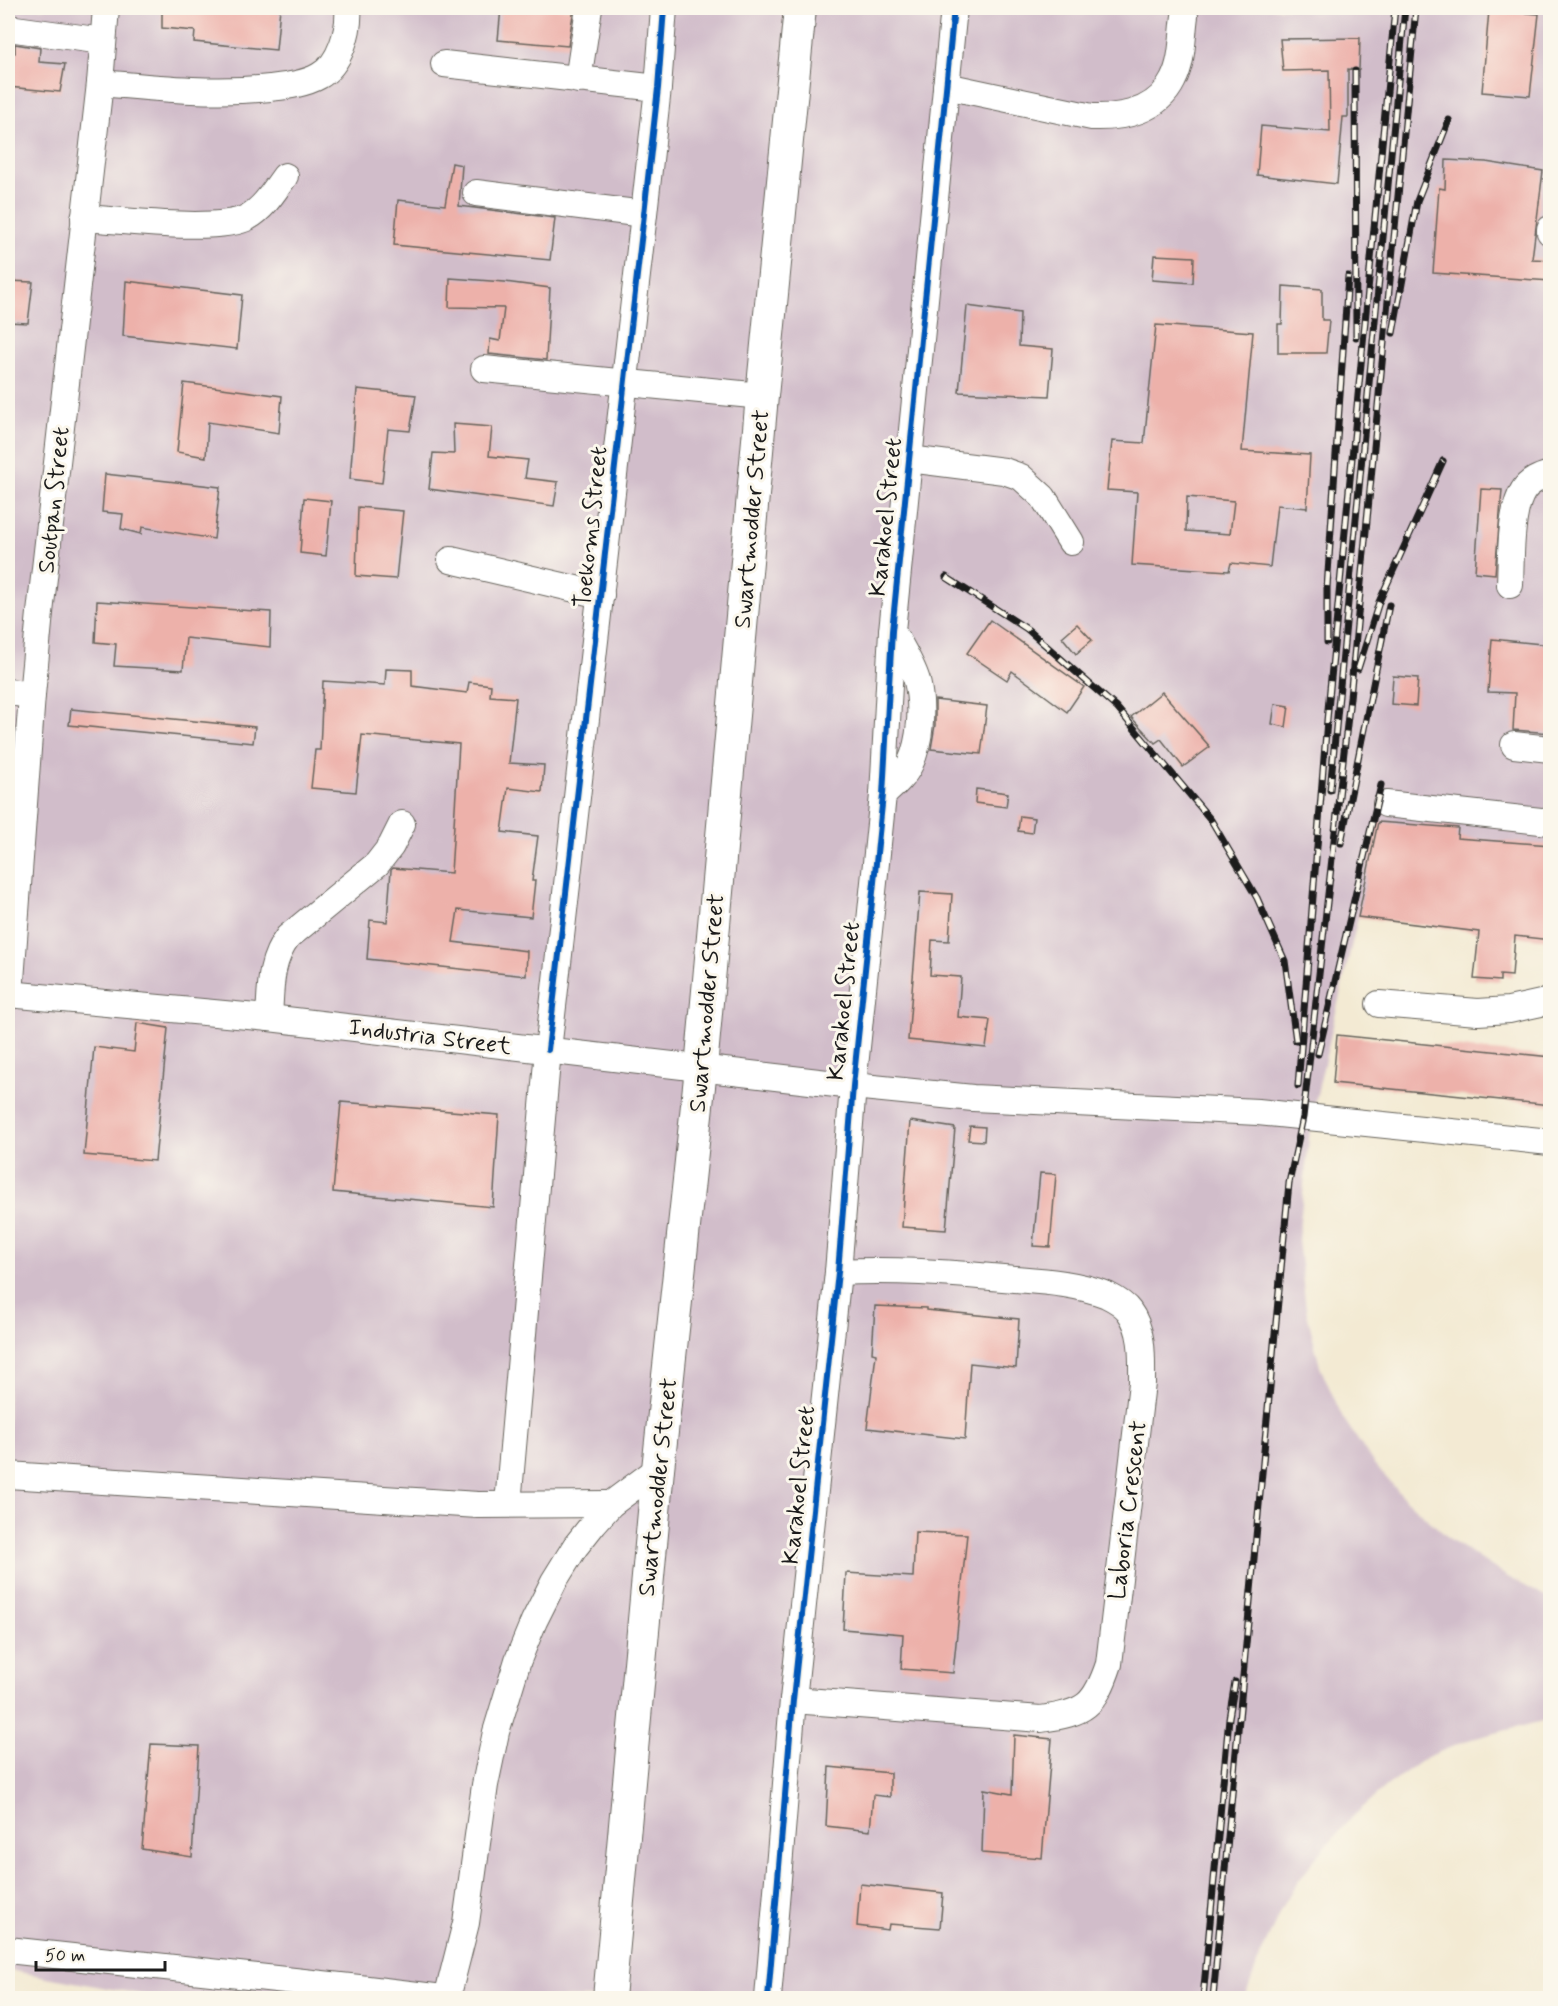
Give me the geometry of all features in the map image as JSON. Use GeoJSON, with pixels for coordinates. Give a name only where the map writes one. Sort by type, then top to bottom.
{"type":"FeatureCollection","features":[{"type":"Feature","properties":{"kind":"main road","name":"Swartmodder Street"},"geometry":{"type":"LineString","coordinates":[[609,1998],[658,1469],[701,1068],[800,8]]}},
{"type":"Feature","properties":{"kind":"street","name":"Soutpan Street"},"geometry":{"type":"LineString","coordinates":[[9,994],[20,693],[84,218],[100,83],[106,8]]}},
{"type":"Feature","properties":{"kind":"street"},"geometry":{"type":"LineString","coordinates":[[100,83],[222,91],[283,87],[304,82],[329,69],[338,56],[347,28],[348,8]]}},
{"type":"Feature","properties":{"kind":"street"},"geometry":{"type":"LineString","coordinates":[[578,80],[589,8]]}},
{"type":"Feature","properties":{"kind":"street","name":"Toekoms Street"},"geometry":{"type":"LineString","coordinates":[[508,1504],[548,1050],[644,214],[664,8]]}},
{"type":"Feature","properties":{"kind":"street","name":"Karakoel Street"},"geometry":{"type":"LineString","coordinates":[[768,1998],[793,1700],[838,1272],[853,1086],[883,795],[892,631],[954,8]]}},
{"type":"Feature","properties":{"kind":"street"},"geometry":{"type":"LineString","coordinates":[[946,86],[1092,117],[1128,115],[1155,102],[1174,80],[1180,58],[1185,16]]}},
{"type":"Feature","properties":{"kind":"street"},"geometry":{"type":"LineString","coordinates":[[8,28],[103,41]]}},
{"type":"Feature","properties":{"kind":"street"},"geometry":{"type":"LineString","coordinates":[[444,64],[658,88]]}},
{"type":"Feature","properties":{"kind":"street"},"geometry":{"type":"LineString","coordinates":[[84,218],[204,225],[235,223],[249,217],[264,205],[285,176]]}},
{"type":"Feature","properties":{"kind":"street"},"geometry":{"type":"LineString","coordinates":[[476,193],[644,214]]}},
{"type":"Feature","properties":{"kind":"street"},"geometry":{"type":"LineString","coordinates":[[484,369],[762,396]]}},
{"type":"Feature","properties":{"kind":"street"},"geometry":{"type":"LineString","coordinates":[[909,459],[1004,471],[1021,477],[1043,497],[1071,542]]}},
{"type":"Feature","properties":{"kind":"street"},"geometry":{"type":"LineString","coordinates":[[1510,585],[1518,502],[1523,489],[1532,481],[1551,474]]}},
{"type":"Feature","properties":{"kind":"street"},"geometry":{"type":"LineString","coordinates":[[451,561],[601,596]]}},
{"type":"Feature","properties":{"kind":"street"},"geometry":{"type":"LineString","coordinates":[[1514,745],[1551,749]]}},
{"type":"Feature","properties":{"kind":"street"},"geometry":{"type":"LineString","coordinates":[[1386,804],[1551,822]]}},
{"type":"Feature","properties":{"kind":"street"},"geometry":{"type":"LineString","coordinates":[[269,1018],[274,963],[279,949],[288,937],[377,864],[391,846],[402,824]]}},
{"type":"Feature","properties":{"kind":"street","name":"Industria Street"},"geometry":{"type":"LineString","coordinates":[[9,994],[269,1018],[973,1098],[1258,1112],[1551,1142]]}},
{"type":"Feature","properties":{"kind":"street"},"geometry":{"type":"LineString","coordinates":[[1379,1004],[1478,1012],[1509,1010],[1551,1001]]}},
{"type":"Feature","properties":{"kind":"street","name":"Laboria Crescent"},"geometry":{"type":"LineString","coordinates":[[793,1700],[1041,1719],[1061,1717],[1076,1712],[1091,1702],[1101,1687],[1109,1664],[1142,1383],[1141,1344],[1136,1326],[1130,1312],[1107,1296],[1058,1282],[901,1271],[838,1272]]}},
{"type":"Feature","properties":{"kind":"street"},"geometry":{"type":"LineString","coordinates":[[8,1950],[445,1998],[466,1923],[485,1785],[496,1732],[518,1660],[554,1581],[575,1547],[611,1504],[658,1469]]}},
{"type":"Feature","properties":{"kind":"street"},"geometry":{"type":"LineString","coordinates":[[8,1475],[478,1505],[611,1504]]}},
{"type":"Feature","properties":{"kind":"shaded area"},"geometry":{"type":"Polygon","coordinates":[[[8,8],[1550,8],[1550,940],[1358,917],[1311,1120],[1298,1240],[1306,1309],[1320,1367],[1343,1418],[1374,1464],[1406,1500],[1450,1539],[1506,1576],[1550,1599],[1550,1719],[1468,1740],[1425,1758],[1388,1785],[1349,1820],[1312,1862],[1284,1902],[1258,1961],[1245,1998],[162,1998],[8,1970],[8,8]]]}},
{"type":"Feature","properties":{"kind":"building"},"geometry":{"type":"Polygon","coordinates":[[[162,8],[280,8],[276,50],[194,42],[195,31],[162,28],[162,8]]]}},
{"type":"Feature","properties":{"kind":"building"},"geometry":{"type":"Polygon","coordinates":[[[501,8],[574,8],[568,46],[498,40],[501,8]]]}},
{"type":"Feature","properties":{"kind":"building"},"geometry":{"type":"Polygon","coordinates":[[[1489,10],[1539,14],[1530,96],[1482,92],[1489,10]]]}},
{"type":"Feature","properties":{"kind":"building"},"geometry":{"type":"Polygon","coordinates":[[[1360,38],[1359,70],[1348,69],[1348,117],[1343,117],[1337,184],[1257,175],[1261,126],[1330,132],[1329,70],[1283,71],[1280,39],[1360,38]]]}},
{"type":"Feature","properties":{"kind":"building"},"geometry":{"type":"Polygon","coordinates":[[[15,44],[40,48],[39,62],[65,64],[60,92],[8,87],[8,52],[15,53],[15,44]]]}},
{"type":"Feature","properties":{"kind":"building"},"geometry":{"type":"Polygon","coordinates":[[[1446,160],[1486,162],[1543,171],[1532,259],[1551,260],[1551,281],[1433,273],[1439,188],[1445,189],[1446,160]]]}},
{"type":"Feature","properties":{"kind":"building"},"geometry":{"type":"Polygon","coordinates":[[[452,163],[462,165],[459,206],[555,218],[550,260],[394,245],[398,200],[445,205],[452,163]]]}},
{"type":"Feature","properties":{"kind":"building"},"geometry":{"type":"Polygon","coordinates":[[[1154,255],[1194,257],[1193,283],[1152,280],[1154,255]]]}},
{"type":"Feature","properties":{"kind":"building"},"geometry":{"type":"Polygon","coordinates":[[[450,278],[550,288],[546,360],[489,354],[490,339],[500,341],[504,308],[449,307],[450,278]]]}},
{"type":"Feature","properties":{"kind":"building"},"geometry":{"type":"Polygon","coordinates":[[[8,281],[33,282],[28,323],[8,322],[8,281]]]}},
{"type":"Feature","properties":{"kind":"building"},"geometry":{"type":"Polygon","coordinates":[[[126,281],[242,295],[237,349],[123,336],[126,281]]]}},
{"type":"Feature","properties":{"kind":"building"},"geometry":{"type":"Polygon","coordinates":[[[1283,286],[1322,289],[1322,320],[1329,320],[1326,353],[1278,353],[1278,324],[1282,324],[1283,286]]]}},
{"type":"Feature","properties":{"kind":"building"},"geometry":{"type":"Polygon","coordinates":[[[967,306],[1020,313],[1019,346],[1053,349],[1049,396],[959,392],[967,306]]]}},
{"type":"Feature","properties":{"kind":"building"},"geometry":{"type":"Polygon","coordinates":[[[1156,325],[1253,332],[1242,451],[1310,455],[1307,508],[1277,505],[1270,567],[1231,563],[1229,571],[1132,565],[1137,492],[1107,490],[1112,441],[1144,443],[1156,325]],[[1187,497],[1186,531],[1230,534],[1234,501],[1187,497]]]}},
{"type":"Feature","properties":{"kind":"building"},"geometry":{"type":"Polygon","coordinates":[[[184,383],[282,396],[279,433],[208,422],[206,457],[177,452],[184,383]]]}},
{"type":"Feature","properties":{"kind":"building"},"geometry":{"type":"Polygon","coordinates":[[[357,389],[416,395],[410,431],[388,429],[382,483],[350,479],[357,389]]]}},
{"type":"Feature","properties":{"kind":"building"},"geometry":{"type":"Polygon","coordinates":[[[453,424],[492,427],[489,456],[528,460],[525,478],[558,482],[554,506],[429,489],[433,453],[454,454],[453,424]]]}},
{"type":"Feature","properties":{"kind":"building"},"geometry":{"type":"Polygon","coordinates":[[[105,474],[220,487],[214,539],[142,527],[141,534],[121,529],[123,514],[102,512],[105,474]]]}},
{"type":"Feature","properties":{"kind":"building"},"geometry":{"type":"Polygon","coordinates":[[[1481,489],[1502,490],[1495,574],[1475,572],[1481,489]]]}},
{"type":"Feature","properties":{"kind":"building"},"geometry":{"type":"Polygon","coordinates":[[[304,498],[331,501],[326,556],[300,553],[304,498]]]}},
{"type":"Feature","properties":{"kind":"building"},"geometry":{"type":"Polygon","coordinates":[[[358,507],[403,511],[396,579],[356,576],[358,507]]]}},
{"type":"Feature","properties":{"kind":"building"},"geometry":{"type":"Polygon","coordinates":[[[97,601],[271,612],[270,647],[186,638],[183,670],[114,666],[116,644],[95,642],[97,601]]]}},
{"type":"Feature","properties":{"kind":"building"},"geometry":{"type":"Polygon","coordinates":[[[990,620],[1084,687],[1067,712],[1012,671],[1007,680],[967,653],[990,620]]]}},
{"type":"Feature","properties":{"kind":"building"},"geometry":{"type":"Polygon","coordinates":[[[1077,624],[1092,640],[1076,654],[1062,637],[1077,624]]]}},
{"type":"Feature","properties":{"kind":"building"},"geometry":{"type":"Polygon","coordinates":[[[1492,639],[1551,645],[1551,733],[1513,730],[1515,693],[1488,692],[1492,639]]]}},
{"type":"Feature","properties":{"kind":"building"},"geometry":{"type":"Polygon","coordinates":[[[386,669],[412,670],[412,686],[467,693],[469,682],[491,685],[490,696],[516,698],[509,763],[544,765],[542,792],[508,788],[502,832],[538,836],[532,881],[535,881],[531,917],[458,910],[453,942],[527,951],[526,976],[367,959],[370,920],[387,922],[391,870],[393,868],[451,873],[459,744],[362,735],[356,792],[311,788],[315,750],[320,750],[323,681],[385,685],[386,669]]]}},
{"type":"Feature","properties":{"kind":"building"},"geometry":{"type":"Polygon","coordinates":[[[1393,676],[1418,678],[1416,706],[1391,704],[1393,676]]]}},
{"type":"Feature","properties":{"kind":"building"},"geometry":{"type":"Polygon","coordinates":[[[1162,692],[1210,747],[1183,767],[1161,739],[1155,743],[1131,717],[1162,692]]]}},
{"type":"Feature","properties":{"kind":"building"},"geometry":{"type":"Polygon","coordinates":[[[935,700],[987,706],[981,754],[931,749],[935,725],[935,700]]]}},
{"type":"Feature","properties":{"kind":"building"},"geometry":{"type":"Polygon","coordinates":[[[1275,704],[1289,706],[1286,727],[1272,724],[1275,704]]]}},
{"type":"Feature","properties":{"kind":"building"},"geometry":{"type":"Polygon","coordinates":[[[71,709],[255,727],[253,743],[69,725],[71,709]]]}},
{"type":"Feature","properties":{"kind":"building"},"geometry":{"type":"Polygon","coordinates":[[[976,789],[1008,793],[1006,807],[975,803],[976,789]]]}},
{"type":"Feature","properties":{"kind":"building"},"geometry":{"type":"Polygon","coordinates":[[[1020,816],[1034,818],[1032,833],[1018,831],[1020,816]]]}},
{"type":"Feature","properties":{"kind":"building"},"geometry":{"type":"Polygon","coordinates":[[[1378,822],[1458,828],[1457,838],[1551,845],[1551,940],[1515,936],[1512,976],[1500,975],[1500,981],[1474,979],[1479,932],[1358,917],[1378,822]]]}},
{"type":"Feature","properties":{"kind":"building"},"geometry":{"type":"Polygon","coordinates":[[[920,892],[952,894],[949,941],[932,940],[930,975],[961,977],[958,1017],[990,1020],[986,1048],[908,1040],[920,892]]]}},
{"type":"Feature","properties":{"kind":"building"},"geometry":{"type":"Polygon","coordinates":[[[137,1023],[168,1028],[155,1161],[84,1155],[94,1047],[134,1052],[137,1023]]]}},
{"type":"Feature","properties":{"kind":"building"},"geometry":{"type":"Polygon","coordinates":[[[1337,1035],[1551,1057],[1551,1105],[1333,1083],[1337,1035]]]}},
{"type":"Feature","properties":{"kind":"building"},"geometry":{"type":"Polygon","coordinates":[[[341,1102],[499,1115],[493,1207],[333,1192],[341,1102]]]}},
{"type":"Feature","properties":{"kind":"building"},"geometry":{"type":"Polygon","coordinates":[[[910,1121],[955,1128],[946,1230],[902,1227],[910,1121]]]}},
{"type":"Feature","properties":{"kind":"building"},"geometry":{"type":"Polygon","coordinates":[[[970,1126],[985,1127],[984,1141],[968,1140],[970,1126]]]}},
{"type":"Feature","properties":{"kind":"building"},"geometry":{"type":"Polygon","coordinates":[[[1040,1173],[1056,1174],[1050,1247],[1033,1246],[1040,1173]]]}},
{"type":"Feature","properties":{"kind":"building"},"geometry":{"type":"Polygon","coordinates":[[[875,1306],[926,1308],[926,1310],[1019,1319],[1016,1368],[970,1363],[965,1439],[867,1428],[876,1354],[872,1353],[875,1306]]]}},
{"type":"Feature","properties":{"kind":"building"},"geometry":{"type":"Polygon","coordinates":[[[915,1532],[967,1534],[953,1673],[901,1669],[903,1634],[843,1629],[846,1573],[913,1577],[915,1532]]]}},
{"type":"Feature","properties":{"kind":"building"},"geometry":{"type":"Polygon","coordinates":[[[1014,1735],[1052,1739],[1042,1858],[982,1853],[984,1789],[1012,1794],[1014,1735]]]}},
{"type":"Feature","properties":{"kind":"building"},"geometry":{"type":"Polygon","coordinates":[[[151,1744],[199,1746],[192,1857],[142,1849],[151,1744]]]}},
{"type":"Feature","properties":{"kind":"building"},"geometry":{"type":"Polygon","coordinates":[[[829,1767],[890,1773],[890,1797],[873,1795],[870,1831],[826,1826],[829,1767]]]}},
{"type":"Feature","properties":{"kind":"building"},"geometry":{"type":"Polygon","coordinates":[[[860,1884],[943,1893],[940,1928],[889,1924],[888,1930],[857,1926],[860,1884]]]}},
{"type":"Feature","properties":{"kind":"railway"},"geometry":{"type":"LineString","coordinates":[[1298,1086],[1327,720],[1395,8]]}},
{"type":"Feature","properties":{"kind":"railway"},"geometry":{"type":"LineString","coordinates":[[1330,790],[1405,8]]}},
{"type":"Feature","properties":{"kind":"railway"},"geometry":{"type":"LineString","coordinates":[[1213,1998],[1289,1183],[1303,1117],[1350,698],[1416,8]]}},
{"type":"Feature","properties":{"kind":"railway"},"geometry":{"type":"LineString","coordinates":[[1355,71],[1356,337]]}},
{"type":"Feature","properties":{"kind":"railway"},"geometry":{"type":"LineString","coordinates":[[1393,333],[1417,201],[1449,120]]}},
{"type":"Feature","properties":{"kind":"railway"},"geometry":{"type":"LineString","coordinates":[[1327,642],[1327,588],[1348,276]]}},
{"type":"Feature","properties":{"kind":"railway"},"geometry":{"type":"LineString","coordinates":[[1358,669],[1379,602],[1443,461]]}},
{"type":"Feature","properties":{"kind":"railway"},"geometry":{"type":"LineString","coordinates":[[946,577],[1027,629],[1117,708],[1211,820],[1257,898],[1285,961],[1296,1041]]}},
{"type":"Feature","properties":{"kind":"railway"},"geometry":{"type":"LineString","coordinates":[[1341,843],[1389,605]]}},
{"type":"Feature","properties":{"kind":"railway"},"geometry":{"type":"LineString","coordinates":[[1318,1054],[1381,785]]}},
{"type":"Feature","properties":{"kind":"railway"},"geometry":{"type":"LineString","coordinates":[[1203,1998],[1229,1718],[1235,1682]]}},
{"type":"Feature","properties":{"kind":"cycle path"},"geometry":{"type":"LineString","coordinates":[[548,1050],[644,214],[664,8]]}},
{"type":"Feature","properties":{"kind":"cycle path"},"geometry":{"type":"LineString","coordinates":[[768,1998],[793,1700],[838,1272],[853,1086],[883,795],[892,631],[954,8]]}}]}
